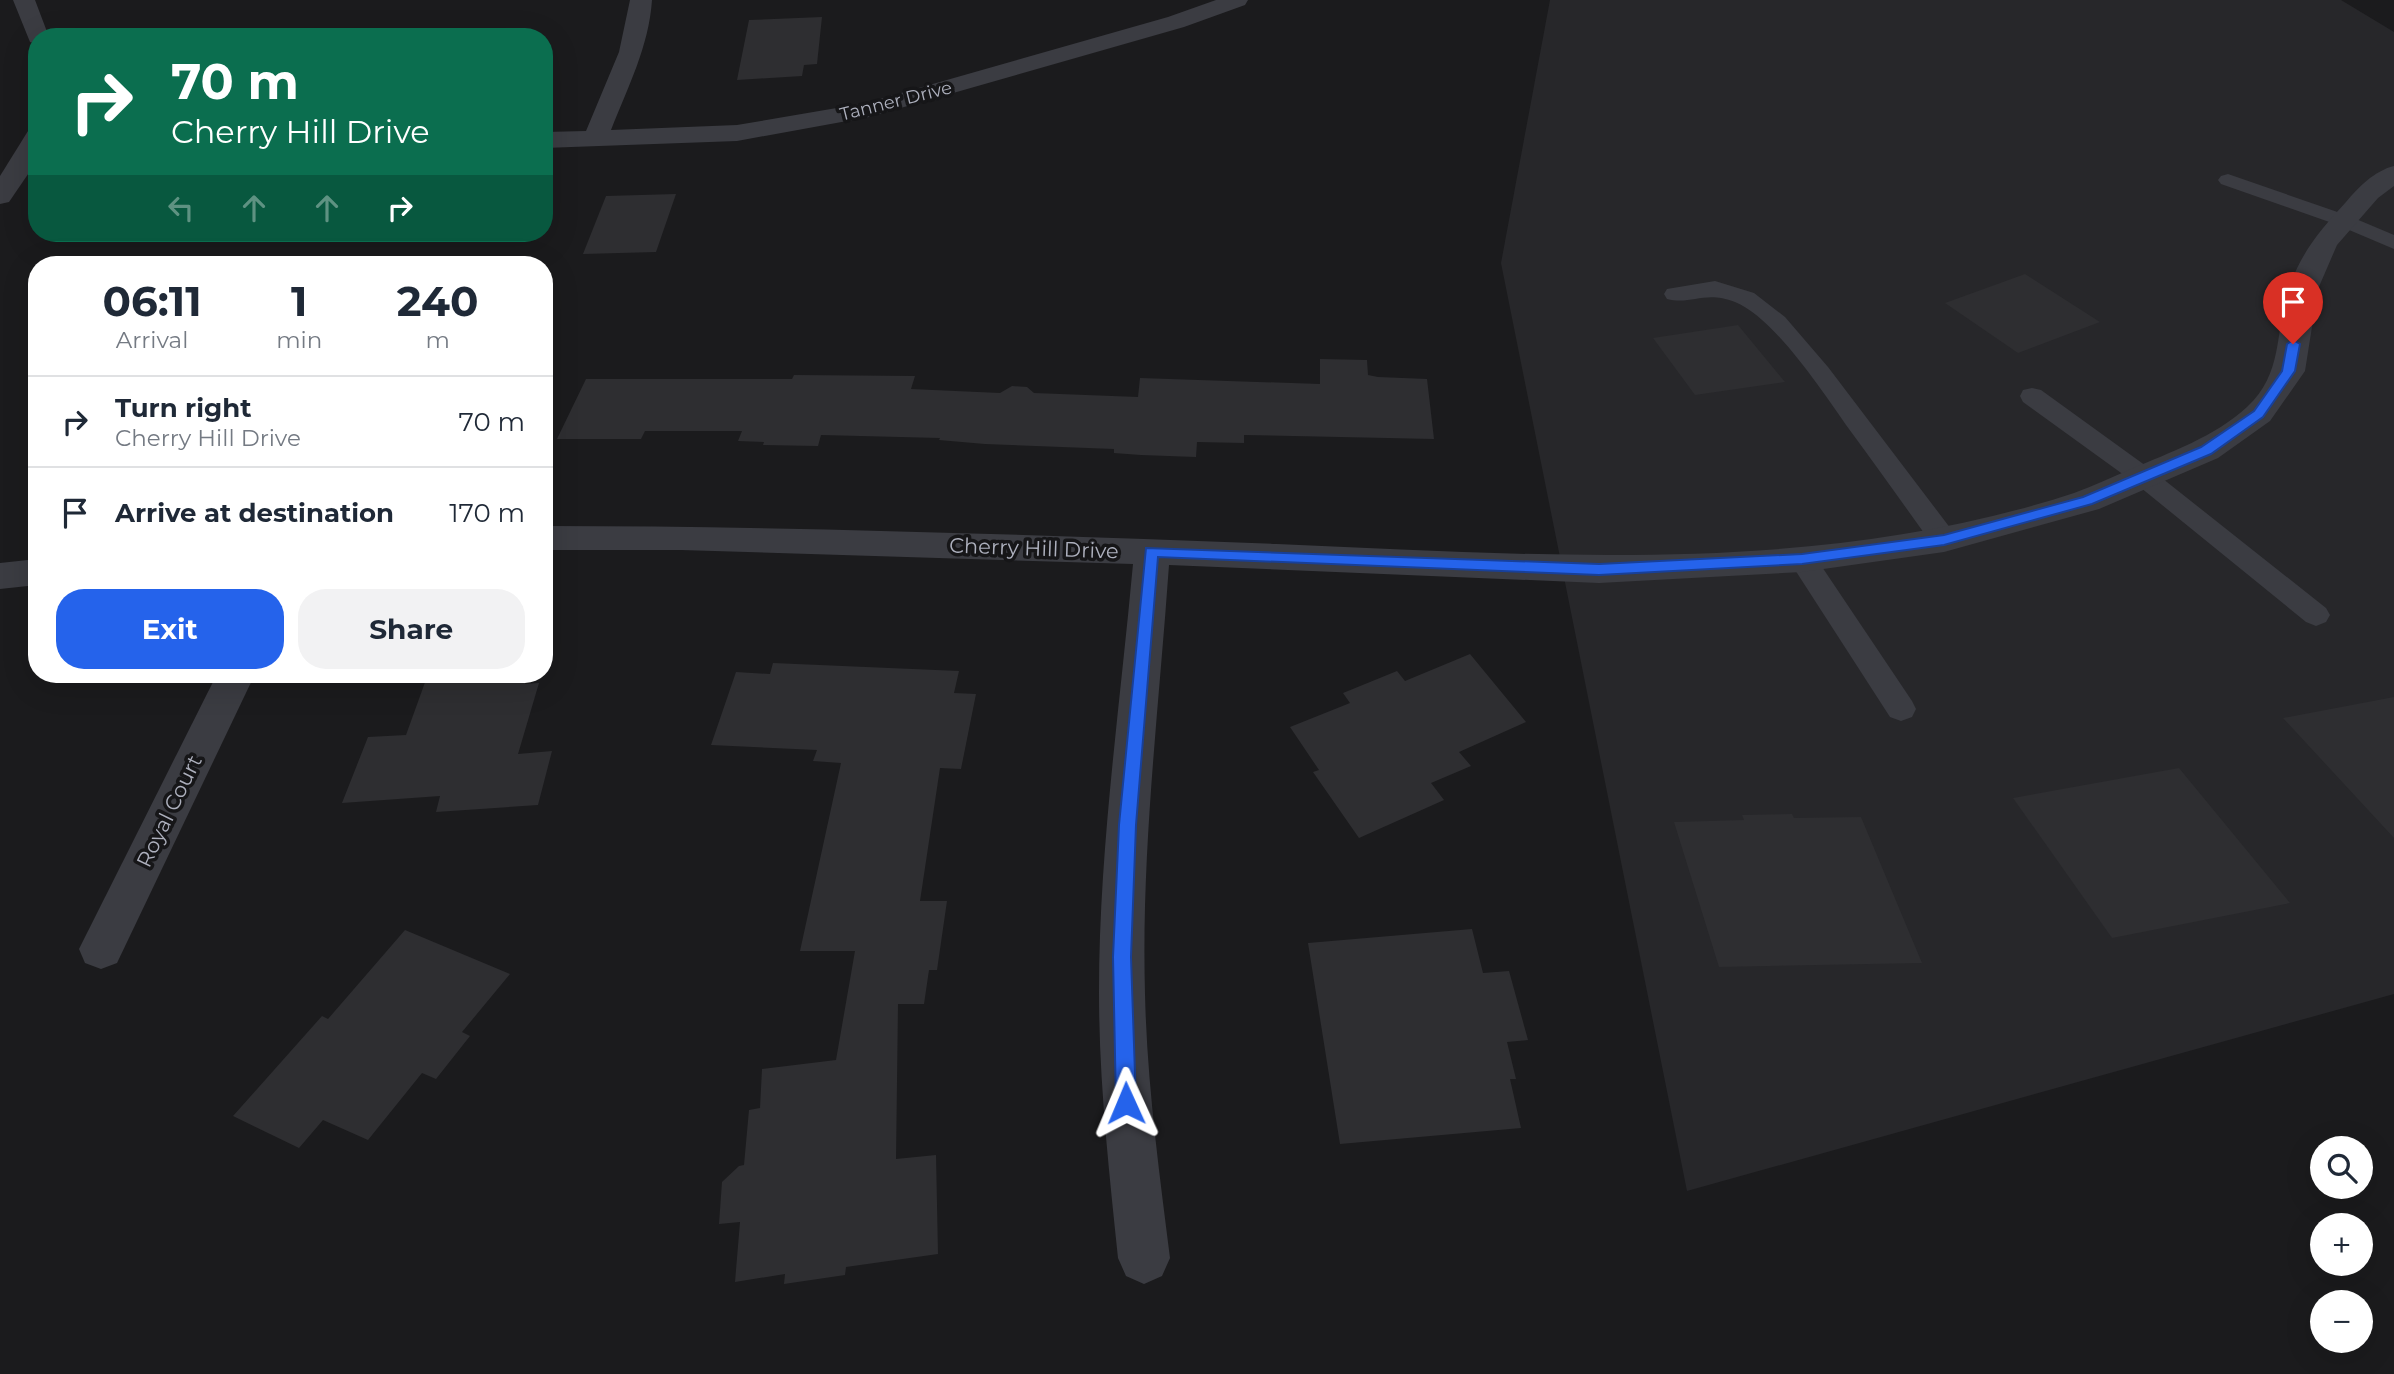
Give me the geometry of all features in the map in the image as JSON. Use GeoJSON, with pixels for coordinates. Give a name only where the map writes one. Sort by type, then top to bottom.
{"type":"FeatureCollection","features":[{"type":"Feature","properties":{"kind":"street"},"geometry":{"type":"LineString","coordinates":[[24,0],[35,28]]}},
{"type":"Feature","properties":{"kind":"street"},"geometry":{"type":"LineString","coordinates":[[595,139],[632,45],[641,12],[641,0]]}},
{"type":"Feature","properties":{"kind":"street","name":"Tanner Drive"},"geometry":{"type":"LineString","coordinates":[[553,140],[737,133],[869,110],[1176,22],[1237,0]]}},
{"type":"Feature","properties":{"kind":"street"},"geometry":{"type":"LineString","coordinates":[[12,184],[28,153]]}},
{"type":"Feature","properties":{"kind":"street","name":"Cherry Hill Drive"},"geometry":{"type":"LineString","coordinates":[[553,538],[681,538],[1152,552],[1599,570],[1802,559],[1944,540],[2087,501],[2206,450],[2259,414],[2289,371],[2303,289],[2324,242],[2369,192],[2394,174]]}},
{"type":"Feature","properties":{"kind":"street"},"geometry":{"type":"LineString","coordinates":[[1144,1258],[1126,1103],[1122,957],[1128,825],[1152,552]]}},
{"type":"Feature","properties":{"kind":"street"},"geometry":{"type":"LineString","coordinates":[[0,576],[28,573]]}},
{"type":"Feature","properties":{"kind":"street","name":"Royal Court"},"geometry":{"type":"LineString","coordinates":[[101,949],[232,683]]}},
{"type":"Feature","properties":{"kind":"lane"},"geometry":{"type":"LineString","coordinates":[[2228,180],[2342,220],[2394,243]]}},
{"type":"Feature","properties":{"kind":"lane"},"geometry":{"type":"LineString","coordinates":[[1675,294],[1715,288],[1746,298],[1777,322],[1820,372],[1944,540]]}},
{"type":"Feature","properties":{"kind":"lane"},"geometry":{"type":"LineString","coordinates":[[2032,396],[2144,477],[2316,615]]}},
{"type":"Feature","properties":{"kind":"lane"},"geometry":{"type":"LineString","coordinates":[[1802,559],[1901,709]]}},
{"type":"Feature","properties":{"kind":"shaded area"},"geometry":{"type":"Polygon","coordinates":[[[1550,0],[2341,0],[2394,32],[2394,994],[1687,1191],[1501,263],[1550,0]]]}},
{"type":"Feature","properties":{"kind":"building"},"geometry":{"type":"Polygon","coordinates":[[[822,17],[817,64],[804,65],[802,76],[737,80],[749,20],[822,17]]]}},
{"type":"Feature","properties":{"kind":"building"},"geometry":{"type":"Polygon","coordinates":[[[676,194],[656,252],[583,254],[606,196],[676,194]]]}},
{"type":"Feature","properties":{"kind":"building"},"geometry":{"type":"Polygon","coordinates":[[[2025,274],[2100,322],[2018,353],[1945,303],[2025,274]]]}},
{"type":"Feature","properties":{"kind":"building"},"geometry":{"type":"Polygon","coordinates":[[[1738,325],[1785,382],[1695,395],[1653,338],[1738,325]]]}},
{"type":"Feature","properties":{"kind":"building"},"geometry":{"type":"Polygon","coordinates":[[[1320,359],[1367,360],[1368,375],[1427,379],[1434,439],[1244,435],[1244,443],[1197,442],[1196,457],[1114,453],[1114,449],[985,444],[939,440],[940,438],[821,435],[818,446],[763,445],[764,442],[738,441],[742,431],[645,431],[641,439],[557,439],[586,379],[792,379],[794,375],[915,376],[911,389],[1000,393],[1012,386],[1027,387],[1034,393],[1138,397],[1140,378],[1320,384],[1320,359]]]}},
{"type":"Feature","properties":{"kind":"building"},"geometry":{"type":"Polygon","coordinates":[[[1470,654],[1526,722],[1459,752],[1471,766],[1431,783],[1444,800],[1359,838],[1313,772],[1319,770],[1290,727],[1350,703],[1343,693],[1397,671],[1405,681],[1470,654]]]}},
{"type":"Feature","properties":{"kind":"building"},"geometry":{"type":"Polygon","coordinates":[[[773,663],[959,671],[954,693],[976,694],[961,769],[940,768],[920,901],[947,901],[937,970],[929,970],[924,1004],[898,1004],[896,1159],[936,1155],[938,1254],[846,1267],[845,1275],[784,1284],[785,1274],[735,1282],[740,1222],[719,1224],[722,1182],[739,1166],[744,1165],[749,1110],[760,1108],[762,1069],[836,1060],[855,951],[800,951],[841,763],[813,761],[817,750],[711,745],[736,672],[770,674],[773,663]]]}},
{"type":"Feature","properties":{"kind":"building"},"geometry":{"type":"Polygon","coordinates":[[[425,683],[539,683],[518,754],[552,751],[538,805],[436,812],[440,796],[342,803],[368,737],[406,735],[425,683]]]}},
{"type":"Feature","properties":{"kind":"building"},"geometry":{"type":"Polygon","coordinates":[[[2394,697],[2394,838],[2283,718],[2394,697]]]}},
{"type":"Feature","properties":{"kind":"building"},"geometry":{"type":"Polygon","coordinates":[[[2179,768],[2290,903],[2112,938],[2013,798],[2179,768]]]}},
{"type":"Feature","properties":{"kind":"building"},"geometry":{"type":"Polygon","coordinates":[[[1792,814],[1794,818],[1861,817],[1922,963],[1719,967],[1674,822],[1744,820],[1742,815],[1792,814]]]}},
{"type":"Feature","properties":{"kind":"building"},"geometry":{"type":"Polygon","coordinates":[[[1472,929],[1483,973],[1509,971],[1528,1040],[1507,1042],[1516,1079],[1510,1079],[1521,1128],[1340,1144],[1308,943],[1472,929]]]}},
{"type":"Feature","properties":{"kind":"building"},"geometry":{"type":"Polygon","coordinates":[[[405,930],[510,974],[462,1032],[470,1036],[436,1079],[422,1073],[368,1140],[323,1120],[299,1148],[233,1116],[322,1016],[328,1019],[405,930]]]}},
{"type":"Feature","properties":{"kind":"route"},"geometry":{"type":"LineString","coordinates":[[1126,1103],[1122,957],[1128,825],[1152,552],[1599,570],[1802,559],[1944,540],[2087,501],[2206,450],[2259,414],[2289,371],[2293,344]]}}]}
